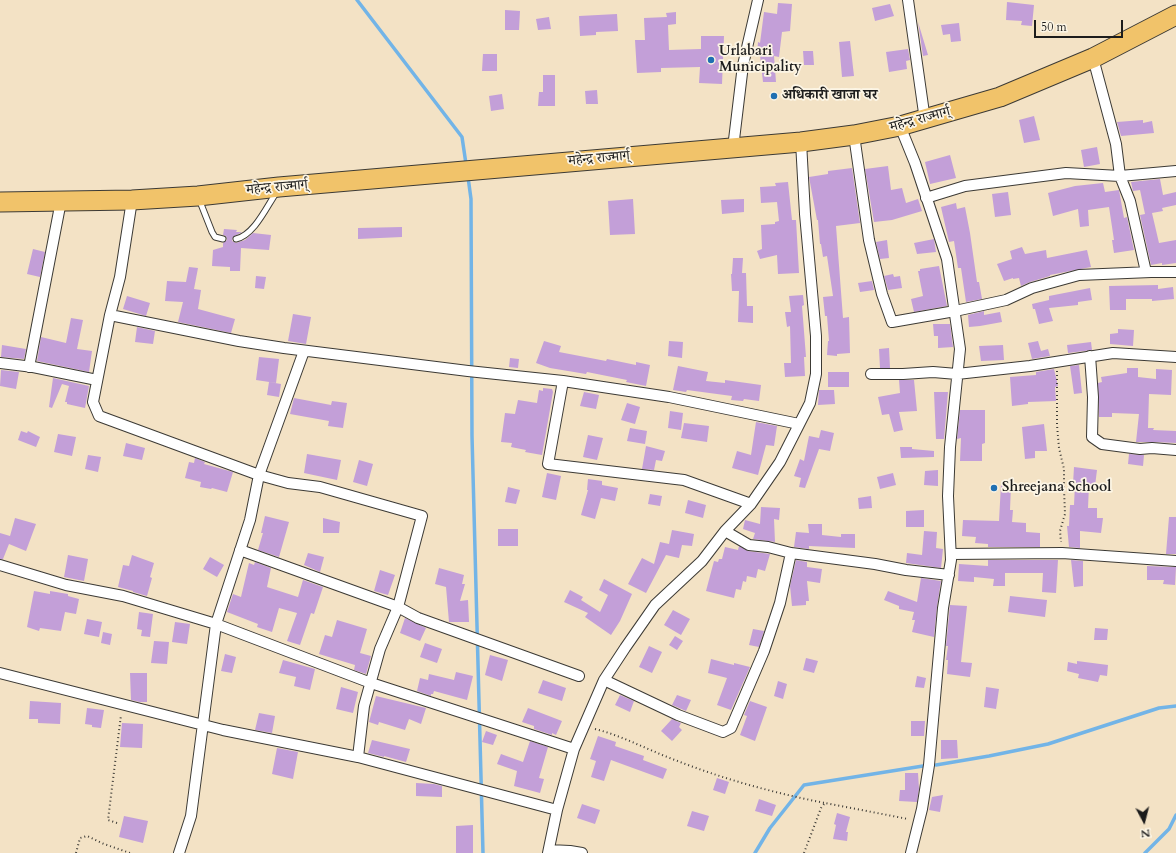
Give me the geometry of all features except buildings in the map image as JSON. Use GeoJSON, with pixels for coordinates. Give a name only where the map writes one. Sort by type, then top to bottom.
{"type":"FeatureCollection","features":[{"type":"Feature","properties":{"kind":"highway","name":"महेन्द्र राज्मार्ग्"},"geometry":{"type":"LineString","coordinates":[[0,202],[132,200],[198,196],[279,187],[801,142],[854,135],[925,120],[1000,97],[1093,58],[1176,15]]}},
{"type":"Feature","properties":{"kind":"street"},"geometry":{"type":"LineString","coordinates":[[733,148],[743,65],[758,0]]}},
{"type":"Feature","properties":{"kind":"street"},"geometry":{"type":"LineString","coordinates":[[908,0],[925,120]]}},
{"type":"Feature","properties":{"kind":"street"},"geometry":{"type":"LineString","coordinates":[[1093,58],[1116,144],[1120,176],[1130,201],[1146,272]]}},
{"type":"Feature","properties":{"kind":"street"},"geometry":{"type":"LineString","coordinates":[[900,126],[915,163],[947,259],[960,349],[950,447],[948,496],[951,554],[949,575],[943,608],[929,765],[919,821],[911,853]]}},
{"type":"Feature","properties":{"kind":"street"},"geometry":{"type":"LineString","coordinates":[[854,135],[869,240],[882,294],[892,322],[1006,300],[1032,288],[1079,275],[1176,272]]}},
{"type":"Feature","properties":{"kind":"street"},"geometry":{"type":"LineString","coordinates":[[582,853],[570,851],[548,852],[557,810],[574,750],[604,680],[624,648],[655,605],[702,561],[725,531],[752,504],[780,462],[810,403],[816,374],[816,336],[801,142]]}},
{"type":"Feature","properties":{"kind":"street"},"geometry":{"type":"LineString","coordinates":[[926,198],[965,186],[1066,173],[1120,176],[1176,171]]}},
{"type":"Feature","properties":{"kind":"street"},"geometry":{"type":"LineString","coordinates":[[132,200],[120,277],[110,315],[93,402],[99,416],[259,475],[288,483],[320,487],[422,516],[398,607],[380,649],[364,706],[358,757]]}},
{"type":"Feature","properties":{"kind":"street"},"geometry":{"type":"LineString","coordinates":[[29,367],[61,201]]}},
{"type":"Feature","properties":{"kind":"street"},"geometry":{"type":"LineString","coordinates":[[110,315],[239,341],[304,351],[563,381],[669,398],[799,424]]}},
{"type":"Feature","properties":{"kind":"street"},"geometry":{"type":"LineString","coordinates":[[179,853],[190,816],[216,624],[250,520],[259,475],[304,351]]}},
{"type":"Feature","properties":{"kind":"street"},"geometry":{"type":"LineString","coordinates":[[871,374],[933,372],[957,374],[1030,366],[1113,353],[1176,357]]}},
{"type":"Feature","properties":{"kind":"street"},"geometry":{"type":"LineString","coordinates":[[1090,356],[1093,397],[1092,437],[1102,444],[1140,449],[1152,448],[1176,450]]}},
{"type":"Feature","properties":{"kind":"street"},"geometry":{"type":"LineString","coordinates":[[0,363],[97,380]]}},
{"type":"Feature","properties":{"kind":"street"},"geometry":{"type":"LineString","coordinates":[[563,381],[548,464],[684,480],[752,504]]}},
{"type":"Feature","properties":{"kind":"street"},"geometry":{"type":"LineString","coordinates":[[725,531],[749,545],[768,547],[790,553],[949,575]]}},
{"type":"Feature","properties":{"kind":"street"},"geometry":{"type":"LineString","coordinates":[[240,550],[398,607],[418,618],[579,676]]}},
{"type":"Feature","properties":{"kind":"street"},"geometry":{"type":"LineString","coordinates":[[604,680],[678,715],[723,732],[731,728],[764,651],[780,603],[790,553]]}},
{"type":"Feature","properties":{"kind":"street"},"geometry":{"type":"LineString","coordinates":[[951,554],[1062,553],[1176,561]]}},
{"type":"Feature","properties":{"kind":"street"},"geometry":{"type":"LineString","coordinates":[[0,566],[66,585],[123,596],[216,624],[371,683],[574,750]]}},
{"type":"Feature","properties":{"kind":"street"},"geometry":{"type":"LineString","coordinates":[[0,673],[223,730],[358,757],[557,810]]}},
{"type":"Feature","properties":{"kind":"lane"},"geometry":{"type":"LineString","coordinates":[[236,239],[243,238],[254,226],[279,187]]}},
{"type":"Feature","properties":{"kind":"lane"},"geometry":{"type":"LineString","coordinates":[[198,196],[212,232],[215,237],[223,239]]}},
{"type":"Feature","properties":{"kind":"path"},"geometry":{"type":"LineString","coordinates":[[1056,362],[1058,384],[1057,425],[1059,448],[1064,469],[1065,514],[1060,531],[1062,553]]}},
{"type":"Feature","properties":{"kind":"path"},"geometry":{"type":"LineString","coordinates":[[117,823],[108,820],[123,705]]}},
{"type":"Feature","properties":{"kind":"path"},"geometry":{"type":"LineString","coordinates":[[584,725],[616,735],[676,761],[787,796],[919,821]]}},
{"type":"Feature","properties":{"kind":"path"},"geometry":{"type":"LineString","coordinates":[[804,853],[821,808],[826,803]]}},
{"type":"Feature","properties":{"kind":"path"},"geometry":{"type":"LineString","coordinates":[[76,853],[80,838],[87,836],[130,853]]}},
{"type":"Feature","properties":{"kind":"waterway"},"geometry":{"type":"LineString","coordinates":[[357,0],[462,137],[466,164]]}},
{"type":"Feature","properties":{"kind":"waterway"},"geometry":{"type":"LineString","coordinates":[[468,177],[471,199],[472,436],[483,853]]}},
{"type":"Feature","properties":{"kind":"waterway"},"geometry":{"type":"LineString","coordinates":[[936,765],[1048,744],[1159,708],[1176,706]]}},
{"type":"Feature","properties":{"kind":"waterway"},"geometry":{"type":"LineString","coordinates":[[755,853],[770,828],[804,785],[923,766]]}},
{"type":"Feature","properties":{"kind":"waterway"},"geometry":{"type":"LineString","coordinates":[[1145,853],[1169,829],[1176,815]]}},
{"type":"Feature","properties":{"kind":"place","name":"Urlabari Municipality"},"geometry":{"type":"Point","coordinates":[711,60]}},
{"type":"Feature","properties":{"kind":"place","name":"अधिकारी खाजा घर"},"geometry":{"type":"Point","coordinates":[774,96]}},
{"type":"Feature","properties":{"kind":"place","name":"Shreejana School"},"geometry":{"type":"Point","coordinates":[994,488]}}]}
